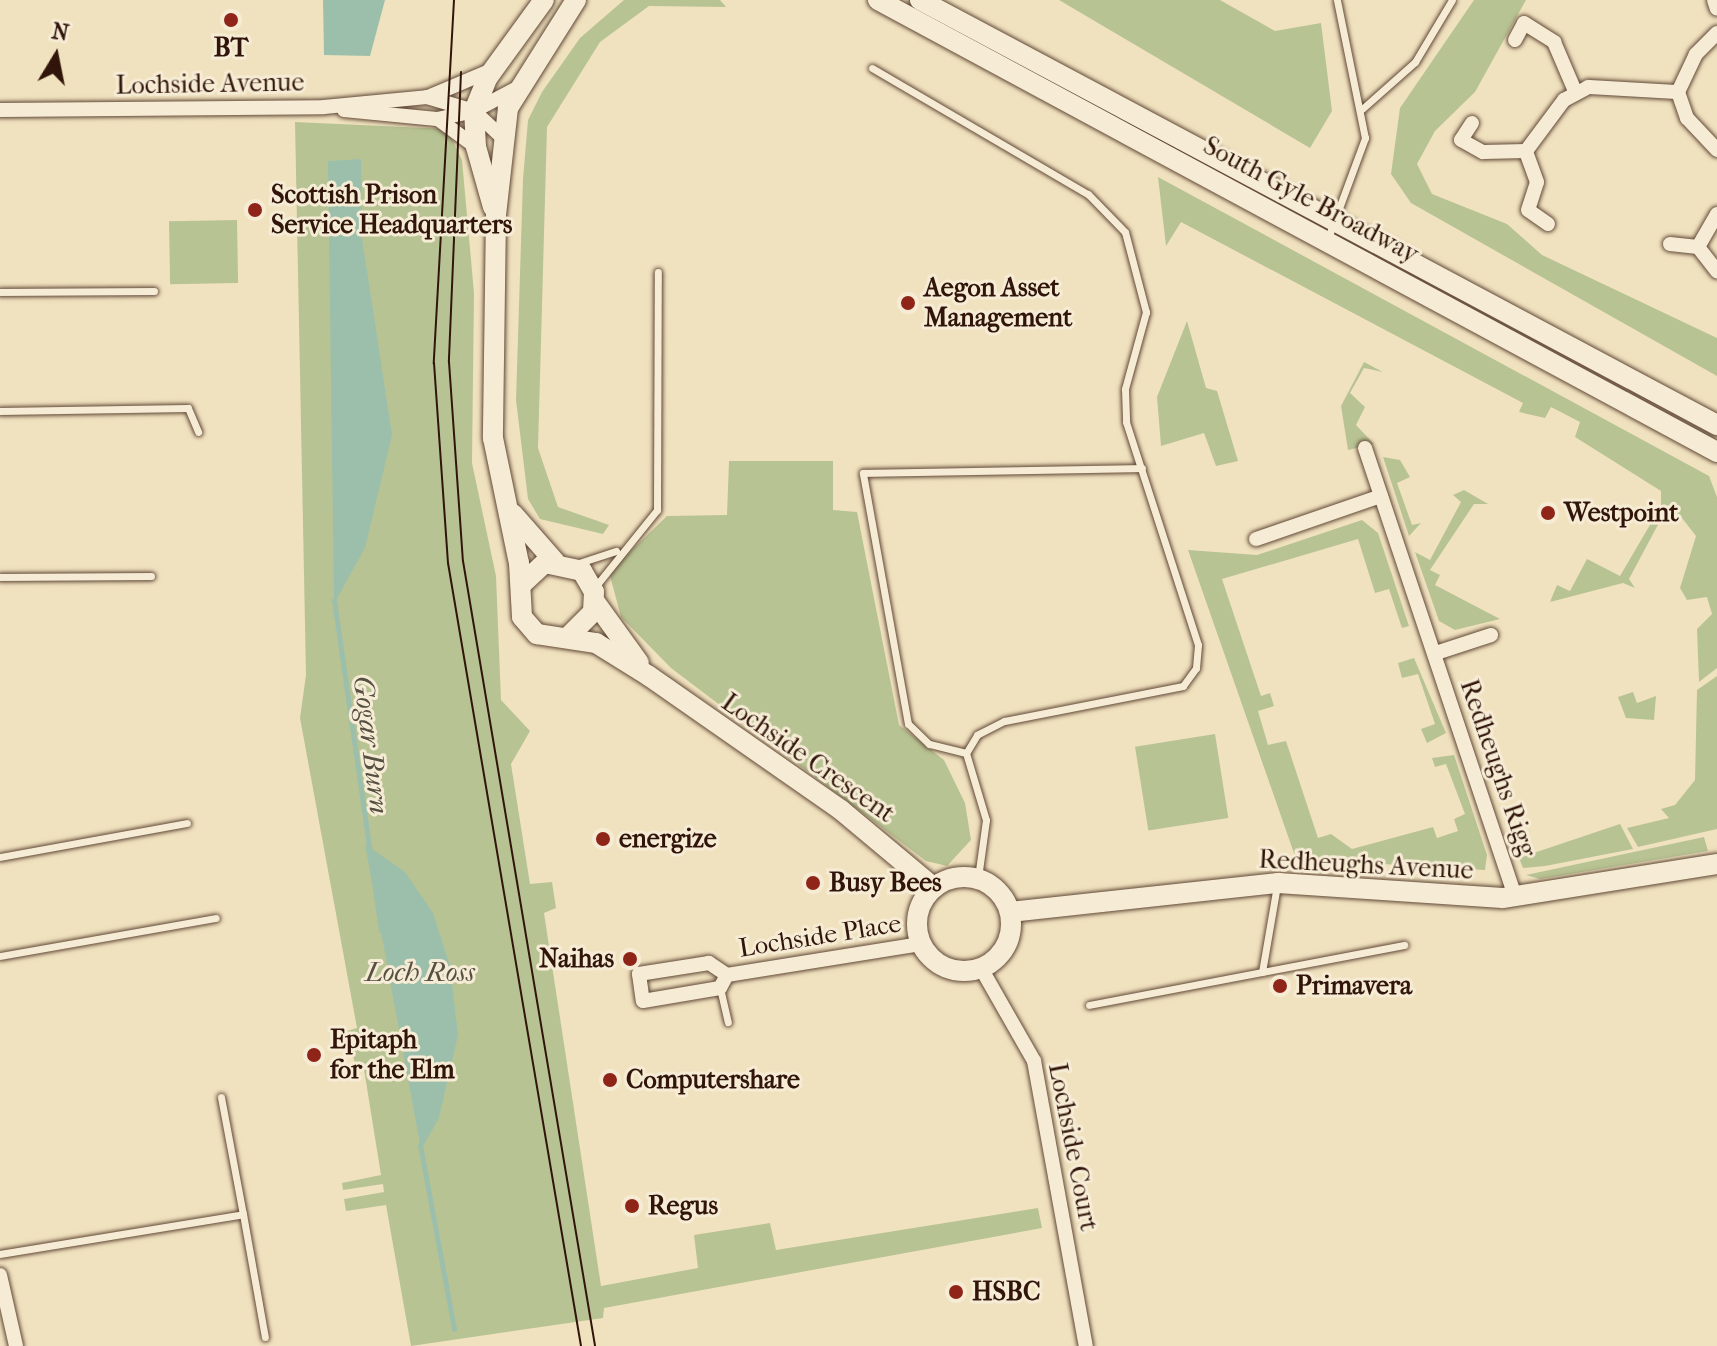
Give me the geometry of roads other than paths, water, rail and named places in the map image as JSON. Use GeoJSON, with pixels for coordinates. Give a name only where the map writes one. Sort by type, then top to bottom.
{"type":"FeatureCollection","features":[{"type":"Feature","properties":{"kind":"street","name":"Lochside Crescent"},"geometry":{"type":"LineString","coordinates":[[496,215],[476,147],[474,111],[492,70],[544,0]]}},
{"type":"Feature","properties":{"kind":"street","name":"Lochside Crescent"},"geometry":{"type":"LineString","coordinates":[[576,0],[508,108],[496,215],[493,438],[511,511],[521,585],[518,603],[530,628],[596,643],[649,676],[841,810],[933,887]]}},
{"type":"Feature","properties":{"kind":"street","name":"South Gyle Broadway"},"geometry":{"type":"LineString","coordinates":[[878,0],[1717,425]]}},
{"type":"Feature","properties":{"kind":"street","name":"South Gyle Broadway"},"geometry":{"type":"LineString","coordinates":[[920,0],[1717,452]]}},
{"type":"Feature","properties":{"kind":"street"},"geometry":{"type":"LineString","coordinates":[[1714,0],[1717,9]]}},
{"type":"Feature","properties":{"kind":"street"},"geometry":{"type":"LineString","coordinates":[[1515,40],[1524,23],[1554,42],[1575,91]]}},
{"type":"Feature","properties":{"kind":"street"},"geometry":{"type":"LineString","coordinates":[[1717,33],[1696,54],[1678,92],[1687,118],[1717,150]]}},
{"type":"Feature","properties":{"kind":"street"},"geometry":{"type":"LineString","coordinates":[[427,97],[492,70]]}},
{"type":"Feature","properties":{"kind":"street","name":"Lochside Avenue"},"geometry":{"type":"LineString","coordinates":[[324,107],[437,119],[474,111],[523,85]]}},
{"type":"Feature","properties":{"kind":"street"},"geometry":{"type":"LineString","coordinates":[[1472,123],[1461,140],[1483,152],[1526,151],[1575,91],[1601,86],[1678,92]]}},
{"type":"Feature","properties":{"kind":"street","name":"Lochside Avenue"},"geometry":{"type":"LineString","coordinates":[[0,110],[324,107],[427,97],[474,111],[505,140]]}},
{"type":"Feature","properties":{"kind":"street"},"geometry":{"type":"LineString","coordinates":[[437,119],[476,147]]}},
{"type":"Feature","properties":{"kind":"street"},"geometry":{"type":"LineString","coordinates":[[1526,151],[1537,182],[1528,210],[1548,224]]}},
{"type":"Feature","properties":{"kind":"street"},"geometry":{"type":"LineString","coordinates":[[1698,247],[1717,214]]}},
{"type":"Feature","properties":{"kind":"street"},"geometry":{"type":"LineString","coordinates":[[1670,244],[1698,247],[1717,271]]}},
{"type":"Feature","properties":{"kind":"street","name":"Redheughs Rigg"},"geometry":{"type":"LineString","coordinates":[[1365,448],[1515,897]]}},
{"type":"Feature","properties":{"kind":"street"},"geometry":{"type":"LineString","coordinates":[[1256,539],[1381,496]]}},
{"type":"Feature","properties":{"kind":"street","name":"Lochside Crescent"},"geometry":{"type":"LineString","coordinates":[[511,511],[594,597],[649,676]]}},
{"type":"Feature","properties":{"kind":"street"},"geometry":{"type":"LineString","coordinates":[[521,585],[537,567],[562,563]]}},
{"type":"Feature","properties":{"kind":"street"},"geometry":{"type":"LineString","coordinates":[[569,636],[587,623],[594,597]]}},
{"type":"Feature","properties":{"kind":"street","name":"Redheughs Rigg"},"geometry":{"type":"LineString","coordinates":[[1436,653],[1491,635]]}},
{"type":"Feature","properties":{"kind":"street","name":"Redheughs Avenue"},"geometry":{"type":"LineString","coordinates":[[1010,912],[1278,883],[1515,897],[1717,864]]}},
{"type":"Feature","properties":{"kind":"street"},"geometry":{"type":"LineString","coordinates":[[954,877],[978,878],[998,891],[1010,912],[1007,945],[981,968],[946,968],[921,944],[919,907],[933,887],[954,877]]}},
{"type":"Feature","properties":{"kind":"street","name":"Lochside Place"},"geometry":{"type":"LineString","coordinates":[[724,982],[709,963],[639,974],[643,1001],[921,944]]}},
{"type":"Feature","properties":{"kind":"street","name":"Lochside Court"},"geometry":{"type":"LineString","coordinates":[[981,968],[1034,1061],[1086,1346]]}},
{"type":"Feature","properties":{"kind":"street"},"geometry":{"type":"LineString","coordinates":[[0,1275],[16,1346]]}},
{"type":"Feature","properties":{"kind":"lane"},"geometry":{"type":"LineString","coordinates":[[1330,230],[1365,138],[1362,109],[1337,0]]}},
{"type":"Feature","properties":{"kind":"lane"},"geometry":{"type":"LineString","coordinates":[[1362,109],[1415,62],[1452,0]]}},
{"type":"Feature","properties":{"kind":"lane"},"geometry":{"type":"LineString","coordinates":[[872,68],[1088,194],[1117,220],[1135,255],[1146,312],[1124,400],[1142,468],[1196,635],[1192,679],[1171,691],[1004,721],[977,735],[966,753],[986,820],[978,878]]}},
{"type":"Feature","properties":{"kind":"lane"},"geometry":{"type":"LineString","coordinates":[[594,597],[619,551],[657,510],[658,272]]}},
{"type":"Feature","properties":{"kind":"lane"},"geometry":{"type":"LineString","coordinates":[[0,292],[154,291]]}},
{"type":"Feature","properties":{"kind":"lane"},"geometry":{"type":"LineString","coordinates":[[0,411],[188,408],[198,432]]}},
{"type":"Feature","properties":{"kind":"lane"},"geometry":{"type":"LineString","coordinates":[[966,753],[929,744],[908,724],[863,473],[1142,468]]}},
{"type":"Feature","properties":{"kind":"lane"},"geometry":{"type":"LineString","coordinates":[[562,563],[619,551]]}},
{"type":"Feature","properties":{"kind":"lane"},"geometry":{"type":"LineString","coordinates":[[0,577],[151,576]]}},
{"type":"Feature","properties":{"kind":"lane"},"geometry":{"type":"LineString","coordinates":[[0,857],[187,823]]}},
{"type":"Feature","properties":{"kind":"lane"},"geometry":{"type":"LineString","coordinates":[[1262,972],[1278,883]]}},
{"type":"Feature","properties":{"kind":"lane"},"geometry":{"type":"LineString","coordinates":[[0,956],[216,918]]}},
{"type":"Feature","properties":{"kind":"lane"},"geometry":{"type":"LineString","coordinates":[[1089,1005],[1404,945]]}},
{"type":"Feature","properties":{"kind":"lane"},"geometry":{"type":"LineString","coordinates":[[724,982],[728,1022]]}},
{"type":"Feature","properties":{"kind":"lane"},"geometry":{"type":"LineString","coordinates":[[221,1097],[265,1337]]}},
{"type":"Feature","properties":{"kind":"lane"},"geometry":{"type":"LineString","coordinates":[[0,1254],[243,1214]]}},
{"type":"Feature","properties":{"kind":"water"},"geometry":{"type":"Polygon","coordinates":[[[323,0],[385,0],[370,56],[324,55],[323,0]]]}},
{"type":"Feature","properties":{"kind":"water"},"geometry":{"type":"Polygon","coordinates":[[[361,159],[362,238],[392,435],[365,548],[334,604],[328,161],[361,159]]]}},
{"type":"Feature","properties":{"kind":"water","name":"Loch Ross"},"geometry":{"type":"Polygon","coordinates":[[[365,844],[405,872],[433,913],[450,966],[458,1035],[439,1118],[421,1150],[365,844]]]}},
{"type":"Feature","properties":{"kind":"waterway","name":"Gogar Burn"},"geometry":{"type":"LineString","coordinates":[[334,600],[381,931]]}},
{"type":"Feature","properties":{"kind":"waterway","name":"Gogar Burn"},"geometry":{"type":"LineString","coordinates":[[420,1145],[454,1329]]}},
{"type":"Feature","properties":{"kind":"tram line"},"geometry":{"type":"LineString","coordinates":[[454,0],[434,363],[448,563],[581,1346]]}},
{"type":"Feature","properties":{"kind":"tram line"},"geometry":{"type":"LineString","coordinates":[[461,72],[449,362],[463,561],[595,1346]]}},
{"type":"Feature","properties":{"kind":"place","name":"BT"},"geometry":{"type":"Point","coordinates":[231,20]}},
{"type":"Feature","properties":{"kind":"place","name":"Scottish Prison Service Headquarters"},"geometry":{"type":"Point","coordinates":[255,210]}},
{"type":"Feature","properties":{"kind":"place","name":"Aegon Asset Management"},"geometry":{"type":"Point","coordinates":[908,303]}},
{"type":"Feature","properties":{"kind":"place","name":"Westpoint"},"geometry":{"type":"Point","coordinates":[1548,513]}},
{"type":"Feature","properties":{"kind":"place","name":"energize"},"geometry":{"type":"Point","coordinates":[603,839]}},
{"type":"Feature","properties":{"kind":"place","name":"Busy Bees"},"geometry":{"type":"Point","coordinates":[813,883]}},
{"type":"Feature","properties":{"kind":"place","name":"Naihas"},"geometry":{"type":"Point","coordinates":[630,959]}},
{"type":"Feature","properties":{"kind":"place","name":"Primavera"},"geometry":{"type":"Point","coordinates":[1280,986]}},
{"type":"Feature","properties":{"kind":"place","name":"Epitaph for the Elm"},"geometry":{"type":"Point","coordinates":[314,1055]}},
{"type":"Feature","properties":{"kind":"place","name":"Computershare"},"geometry":{"type":"Point","coordinates":[610,1080]}},
{"type":"Feature","properties":{"kind":"place","name":"Regus"},"geometry":{"type":"Point","coordinates":[632,1206]}},
{"type":"Feature","properties":{"kind":"place","name":"HSBC"},"geometry":{"type":"Point","coordinates":[956,1292]}}]}
